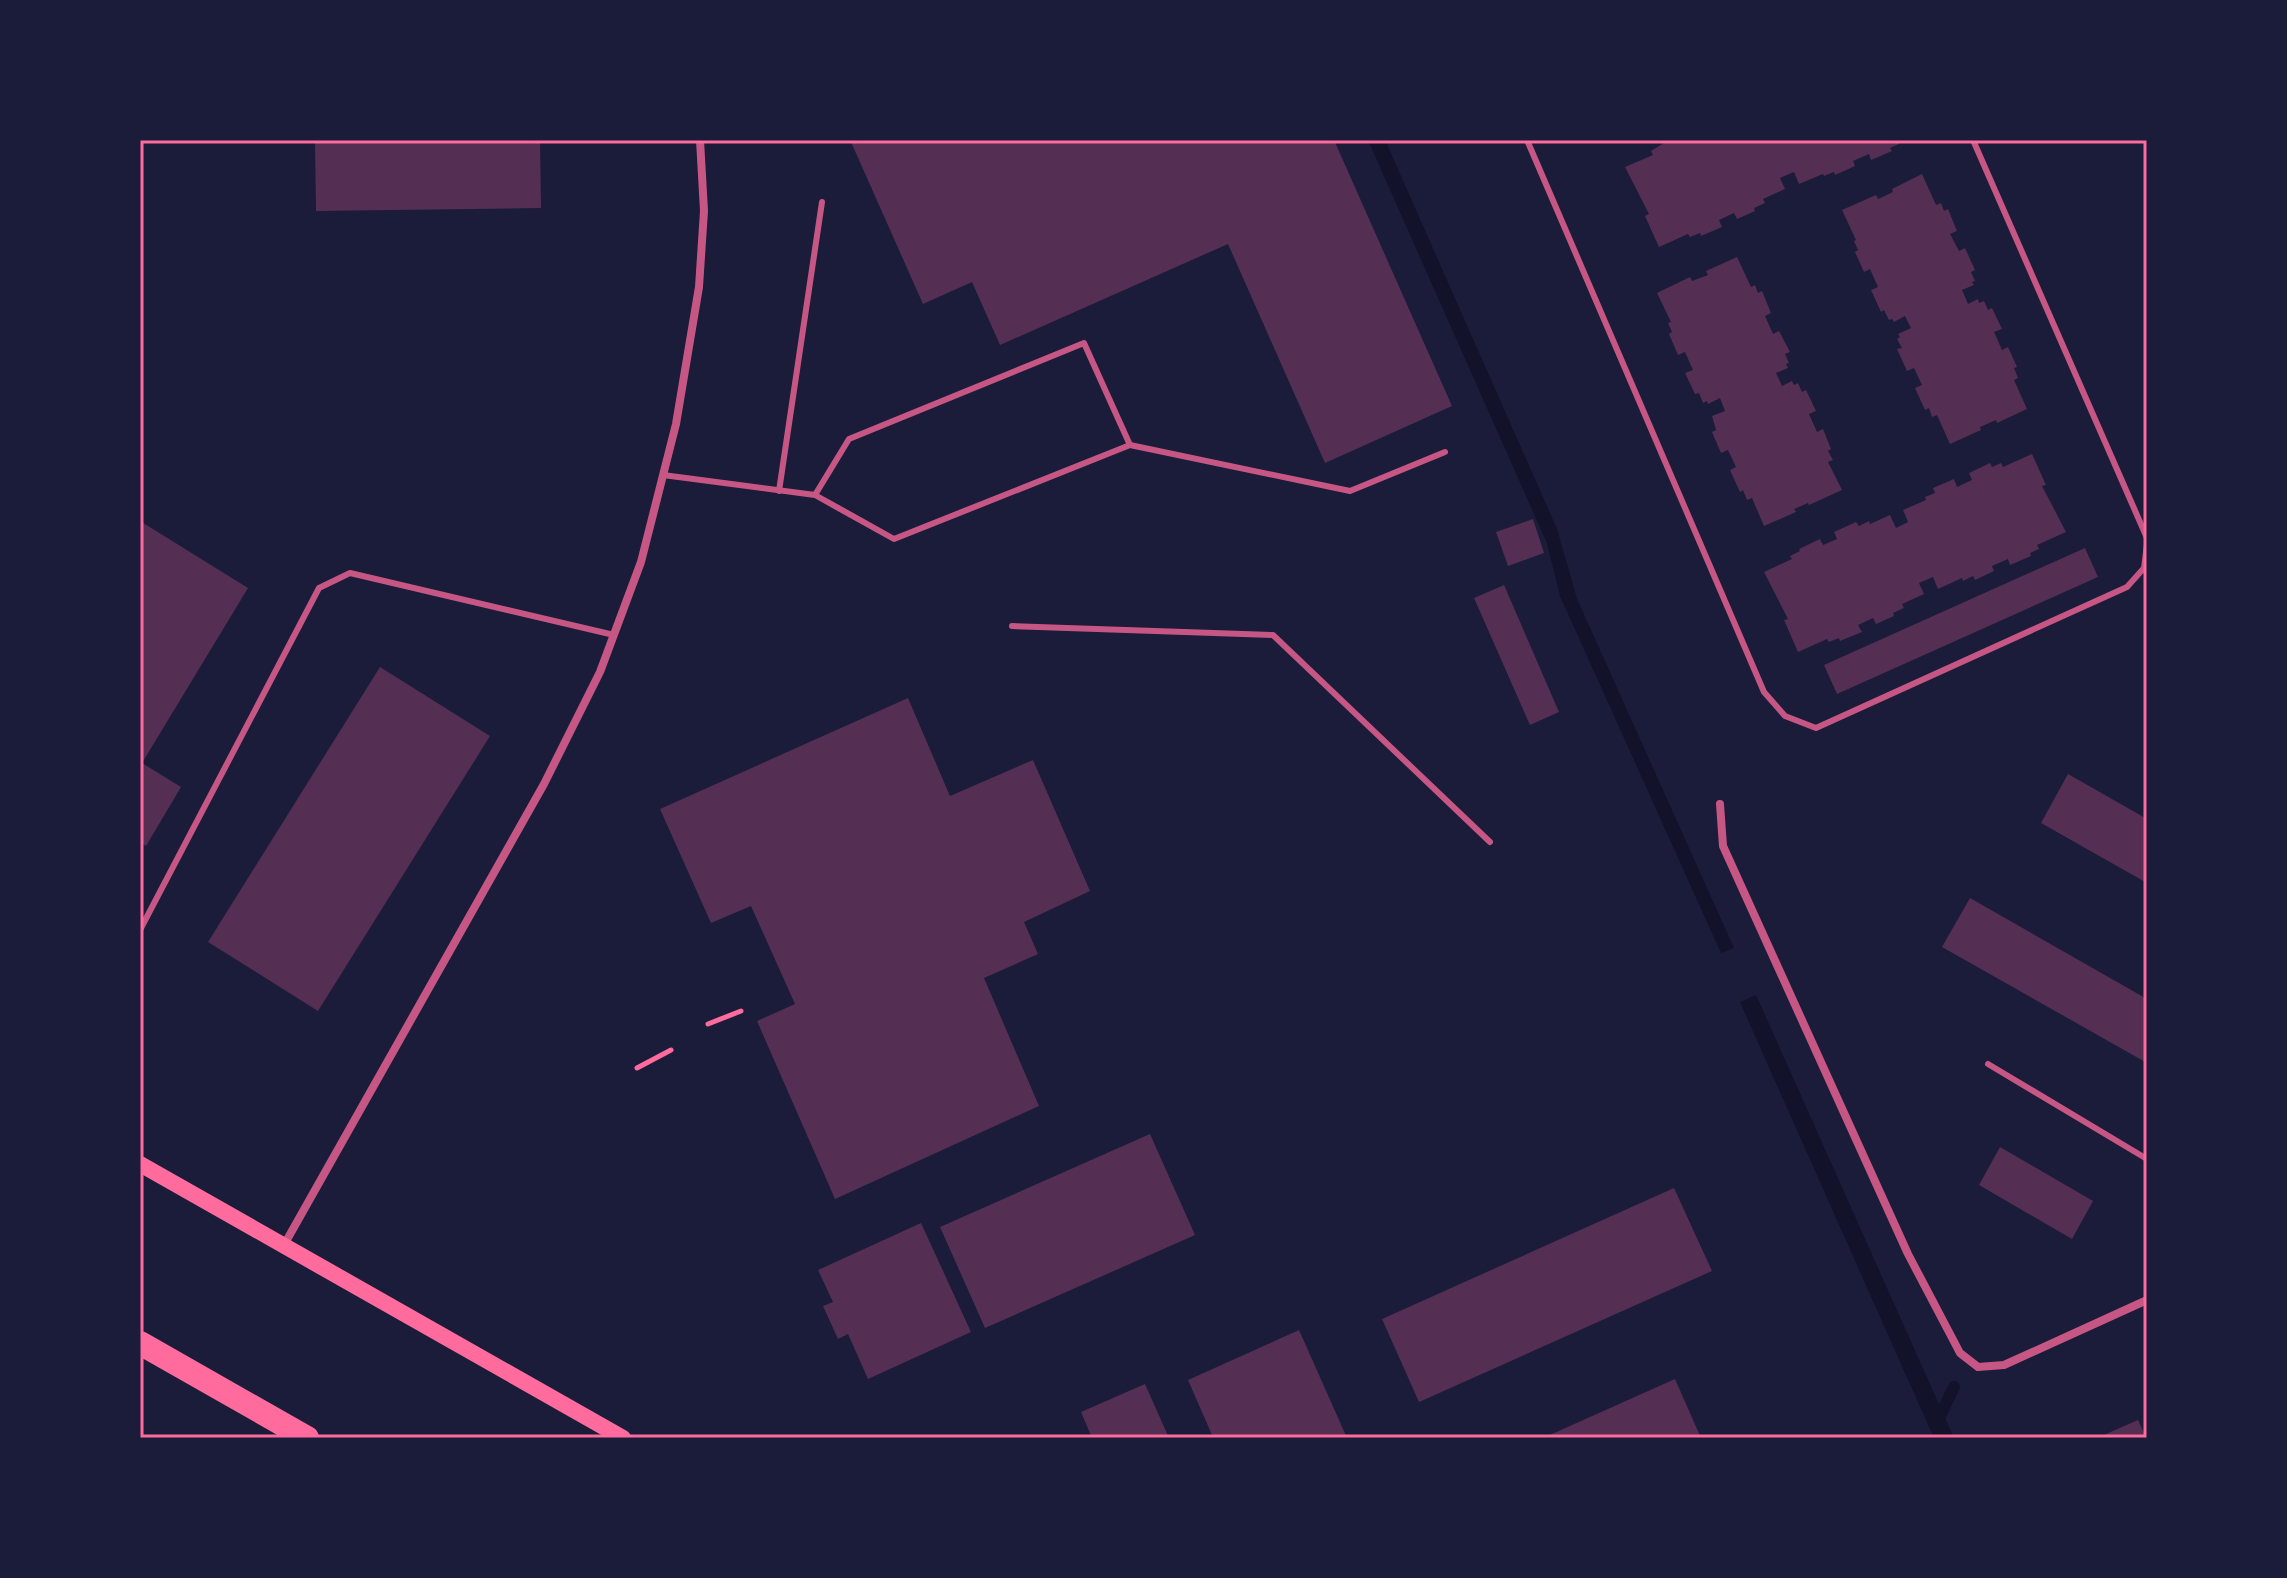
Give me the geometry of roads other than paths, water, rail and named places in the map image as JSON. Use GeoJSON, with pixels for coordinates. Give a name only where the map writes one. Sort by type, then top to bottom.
{"type":"FeatureCollection","features":[{"type":"Feature","properties":{"kind":"highway"},"geometry":{"type":"LineString","coordinates":[[140,1343],[307,1438]]}},
{"type":"Feature","properties":{"kind":"main road"},"geometry":{"type":"LineString","coordinates":[[140,1164],[623,1438]]}},
{"type":"Feature","properties":{"kind":"street"},"geometry":{"type":"LineString","coordinates":[[284,1245],[544,784],[600,672],[614,635],[641,562],[676,424],[699,287],[704,211],[700,140]]}},
{"type":"Feature","properties":{"kind":"street"},"geometry":{"type":"LineString","coordinates":[[1720,804],[1723,846],[1908,1254],[1960,1353],[1978,1367],[2004,1365],[2146,1303]]}},
{"type":"Feature","properties":{"kind":"lane"},"geometry":{"type":"LineString","coordinates":[[1527,140],[1764,692],[1785,716],[1816,728],[2127,587],[2144,568],[2147,544]]}},
{"type":"Feature","properties":{"kind":"lane"},"geometry":{"type":"LineString","coordinates":[[1973,140],[2147,538]]}},
{"type":"Feature","properties":{"kind":"lane"},"geometry":{"type":"LineString","coordinates":[[779,491],[822,202]]}},
{"type":"Feature","properties":{"kind":"lane"},"geometry":{"type":"LineString","coordinates":[[815,495],[849,439],[1084,343],[1130,445]]}},
{"type":"Feature","properties":{"kind":"lane"},"geometry":{"type":"LineString","coordinates":[[663,475],[815,495],[894,539],[1130,445],[1350,491],[1445,452]]}},
{"type":"Feature","properties":{"kind":"lane"},"geometry":{"type":"LineString","coordinates":[[140,930],[319,588],[350,573],[614,635]]}},
{"type":"Feature","properties":{"kind":"lane"},"geometry":{"type":"LineString","coordinates":[[1012,626],[1273,635],[1490,842]]}},
{"type":"Feature","properties":{"kind":"lane"},"geometry":{"type":"LineString","coordinates":[[1988,1064],[2147,1159]]}},
{"type":"Feature","properties":{"kind":"waterway"},"geometry":{"type":"LineString","coordinates":[[1939,1418],[1954,1387]]}}]}
